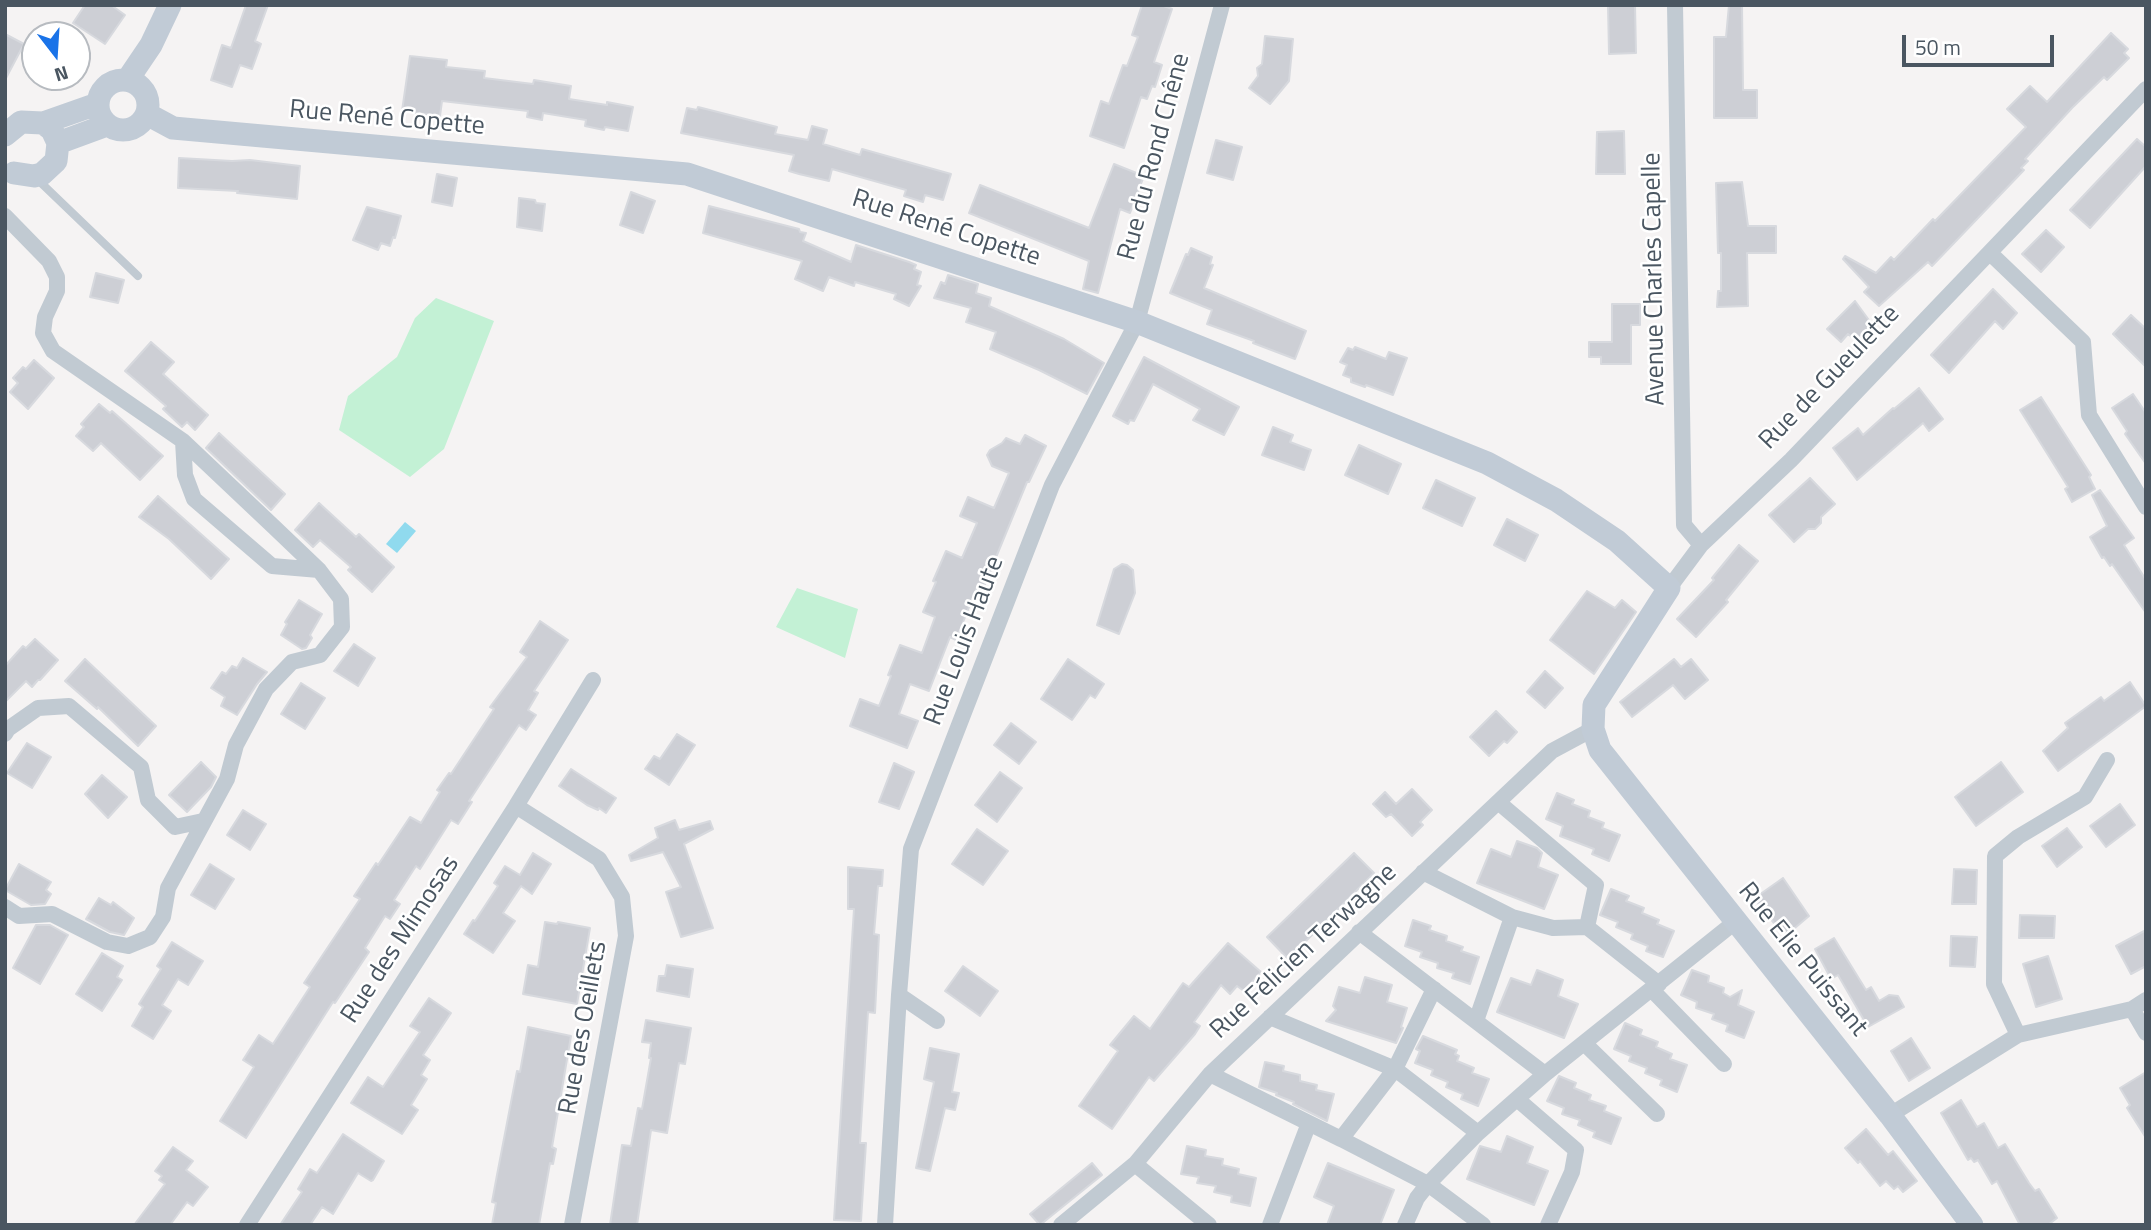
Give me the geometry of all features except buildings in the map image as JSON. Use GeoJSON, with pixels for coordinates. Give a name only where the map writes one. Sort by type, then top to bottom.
{"type":"FeatureCollection","features":[{"type":"Feature","properties":{"kind":"street"},"geometry":{"type":"LineString","coordinates":[[102,115],[99,94],[109,83],[128,79],[151,45],[170,5]]}},
{"type":"Feature","properties":{"kind":"street","name":"Rue du Rond Chêne"},"geometry":{"type":"LineString","coordinates":[[1137,322],[1222,5]]}},
{"type":"Feature","properties":{"kind":"street","name":"Avenue Charles Capelle"},"geometry":{"type":"LineString","coordinates":[[1675,5],[1684,525],[1701,545]]}},
{"type":"Feature","properties":{"kind":"street"},"geometry":{"type":"LineString","coordinates":[[5,135],[21,122],[43,123],[102,115],[124,130],[139,125],[147,114],[149,102],[144,90],[128,79]]}},
{"type":"Feature","properties":{"kind":"street","name":"Rue de Gueulette"},"geometry":{"type":"LineString","coordinates":[[1594,729],[1594,705],[1669,588],[1701,545],[1791,460],[2146,89]]}},
{"type":"Feature","properties":{"kind":"street","name":"Rue René Copette"},"geometry":{"type":"LineString","coordinates":[[147,114],[173,128],[687,174],[1137,322],[1487,463],[1556,500],[1618,541],[1669,588]]}},
{"type":"Feature","properties":{"kind":"street"},"geometry":{"type":"LineString","coordinates":[[58,143],[102,115]]}},
{"type":"Feature","properties":{"kind":"street"},"geometry":{"type":"LineString","coordinates":[[15,174],[42,174],[56,161],[58,143],[52,130],[43,123]]}},
{"type":"Feature","properties":{"kind":"street"},"geometry":{"type":"LineString","coordinates":[[5,216],[49,261],[57,276],[57,291],[45,317],[43,333],[53,351],[183,441],[319,570],[341,599],[342,627],[320,655],[292,662],[267,689],[236,745],[227,779],[169,888],[163,917],[150,937],[128,946],[107,942],[51,914],[19,916],[5,907]]}},
{"type":"Feature","properties":{"kind":"street"},"geometry":{"type":"LineString","coordinates":[[1990,253],[2083,342],[2089,415],[2146,508]]}},
{"type":"Feature","properties":{"kind":"street","name":"Rue Louis Haute"},"geometry":{"type":"LineString","coordinates":[[885,1225],[911,849],[1052,485],[1137,322]]}},
{"type":"Feature","properties":{"kind":"street"},"geometry":{"type":"LineString","coordinates":[[183,441],[185,475],[194,499],[272,566],[319,570]]}},
{"type":"Feature","properties":{"kind":"street","name":"Rue des Mimosas"},"geometry":{"type":"LineString","coordinates":[[247,1225],[516,806],[593,680]]}},
{"type":"Feature","properties":{"kind":"street"},"geometry":{"type":"LineString","coordinates":[[5,734],[38,708],[69,706],[141,767],[148,800],[175,827],[204,821]]}},
{"type":"Feature","properties":{"kind":"street","name":"Rue Félicien Terwagne"},"geometry":{"type":"LineString","coordinates":[[1061,1225],[1135,1164],[1210,1074],[1552,751],[1594,729]]}},
{"type":"Feature","properties":{"kind":"street","name":"Rue Elie Puissant"},"geometry":{"type":"LineString","coordinates":[[1594,729],[1600,750],[1890,1115],[1972,1225]]}},
{"type":"Feature","properties":{"kind":"street"},"geometry":{"type":"LineString","coordinates":[[2018,1035],[1994,984],[1995,856],[2018,837],[2085,797],[2107,760]]}},
{"type":"Feature","properties":{"kind":"street"},"geometry":{"type":"LineString","coordinates":[[1498,802],[1597,885],[1587,927]]}},
{"type":"Feature","properties":{"kind":"street","name":"Rue des Oeillets"},"geometry":{"type":"LineString","coordinates":[[516,806],[598,859],[622,897],[626,936],[572,1225]]}},
{"type":"Feature","properties":{"kind":"street"},"geometry":{"type":"LineString","coordinates":[[1423,872],[1512,917],[1553,928],[1587,927],[1655,987],[1724,1064]]}},
{"type":"Feature","properties":{"kind":"street"},"geometry":{"type":"LineString","coordinates":[[1476,1021],[1512,917]]}},
{"type":"Feature","properties":{"kind":"street"},"geometry":{"type":"LineString","coordinates":[[1405,1225],[1417,1198],[1478,1133],[1545,1074],[1735,922]]}},
{"type":"Feature","properties":{"kind":"street"},"geometry":{"type":"LineString","coordinates":[[1359,932],[1545,1074]]}},
{"type":"Feature","properties":{"kind":"street"},"geometry":{"type":"LineString","coordinates":[[1341,1139],[1395,1069],[1434,989]]}},
{"type":"Feature","properties":{"kind":"street"},"geometry":{"type":"LineString","coordinates":[[899,995],[937,1021]]}},
{"type":"Feature","properties":{"kind":"street"},"geometry":{"type":"LineString","coordinates":[[1890,1115],[2018,1035],[2139,1005],[2146,1033]]}},
{"type":"Feature","properties":{"kind":"street"},"geometry":{"type":"LineString","coordinates":[[1270,1017],[1395,1069],[1478,1133]]}},
{"type":"Feature","properties":{"kind":"street"},"geometry":{"type":"LineString","coordinates":[[1584,1043],[1657,1114]]}},
{"type":"Feature","properties":{"kind":"street"},"geometry":{"type":"LineString","coordinates":[[1210,1074],[1429,1184],[1483,1225]]}},
{"type":"Feature","properties":{"kind":"street"},"geometry":{"type":"LineString","coordinates":[[1517,1099],[1576,1150],[1572,1172],[1548,1225]]}},
{"type":"Feature","properties":{"kind":"street"},"geometry":{"type":"LineString","coordinates":[[1270,1225],[1309,1123]]}},
{"type":"Feature","properties":{"kind":"street"},"geometry":{"type":"LineString","coordinates":[[1135,1164],[1209,1225]]}},
{"type":"Feature","properties":{"kind":"lane"},"geometry":{"type":"LineString","coordinates":[[15,174],[138,276]]}},
{"type":"Feature","properties":{"kind":"green space"},"geometry":{"type":"Polygon","coordinates":[[[436,298],[494,321],[444,449],[410,477],[339,430],[348,396],[397,357],[415,318],[436,298]]]}},
{"type":"Feature","properties":{"kind":"green space"},"geometry":{"type":"Polygon","coordinates":[[[797,588],[858,609],[845,658],[776,627],[797,588]]]}},
{"type":"Feature","properties":{"kind":"water"},"geometry":{"type":"Polygon","coordinates":[[[405,522],[416,531],[397,553],[386,544],[405,522]]]}}]}
